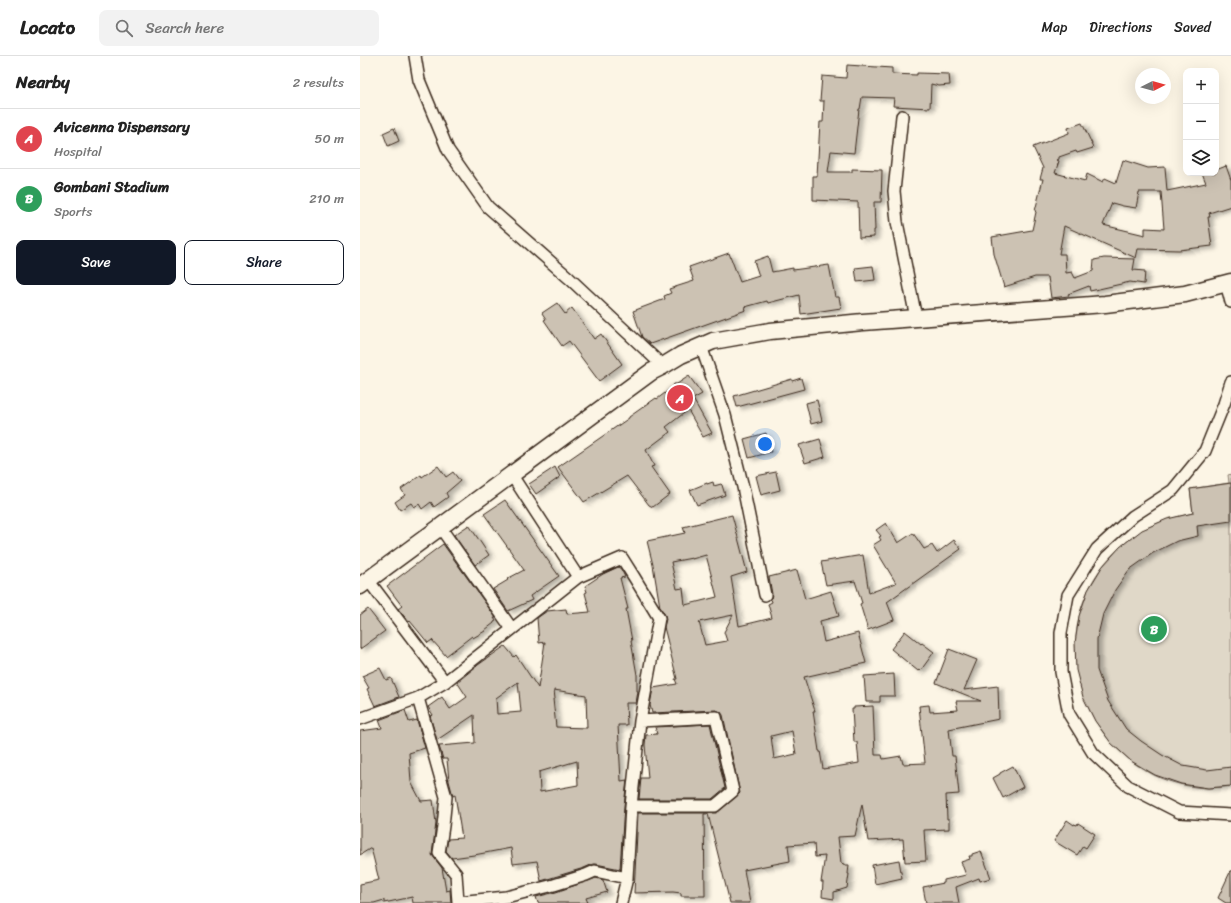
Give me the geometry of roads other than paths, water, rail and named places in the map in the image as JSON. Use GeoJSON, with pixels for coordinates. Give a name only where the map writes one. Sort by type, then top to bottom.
{"type":"FeatureCollection","features":[{"type":"Feature","properties":{"kind":"main road"},"geometry":{"type":"LineString","coordinates":[[364,583],[651,372],[681,355],[713,341],[770,331],[916,318],[1105,304],[1185,294],[1228,282]]}},
{"type":"Feature","properties":{"kind":"street"},"geometry":{"type":"LineString","coordinates":[[415,56],[419,80],[448,150],[488,207],[569,278],[663,366]]}},
{"type":"Feature","properties":{"kind":"street"},"geometry":{"type":"LineString","coordinates":[[902,116],[894,191],[897,222],[916,318]]}},
{"type":"Feature","properties":{"kind":"street"},"geometry":{"type":"LineString","coordinates":[[1228,282],[1231,302]]}},
{"type":"Feature","properties":{"kind":"street"},"geometry":{"type":"LineString","coordinates":[[701,346],[724,415],[743,487],[765,595]]}},
{"type":"Feature","properties":{"kind":"street"},"geometry":{"type":"LineString","coordinates":[[1231,382],[1224,404],[1205,451],[1173,490],[1133,516],[1097,549],[1068,595],[1061,633],[1061,672],[1069,714],[1093,754],[1128,786],[1179,812],[1231,815]]}},
{"type":"Feature","properties":{"kind":"street"},"geometry":{"type":"LineString","coordinates":[[511,474],[578,578]]}},
{"type":"Feature","properties":{"kind":"street"},"geometry":{"type":"LineString","coordinates":[[440,527],[512,629]]}},
{"type":"Feature","properties":{"kind":"street"},"geometry":{"type":"LineString","coordinates":[[360,719],[418,698],[445,682],[578,578],[622,558],[659,618],[640,721],[627,878],[621,903]]}},
{"type":"Feature","properties":{"kind":"street"},"geometry":{"type":"LineString","coordinates":[[364,583],[445,682]]}},
{"type":"Feature","properties":{"kind":"street"},"geometry":{"type":"LineString","coordinates":[[418,698],[446,797],[439,854],[456,874],[458,902],[506,897],[586,876],[595,871],[627,878]]}},
{"type":"Feature","properties":{"kind":"street"},"geometry":{"type":"LineString","coordinates":[[632,806],[715,806],[733,791],[716,717],[640,721]]}},
{"type":"Feature","properties":{"kind":"place","name":"Avicenna Dispensary"},"geometry":{"type":"Point","coordinates":[680,398]}},
{"type":"Feature","properties":{"kind":"place","name":"Gombani Stadium"},"geometry":{"type":"Point","coordinates":[1154,629]}}]}
